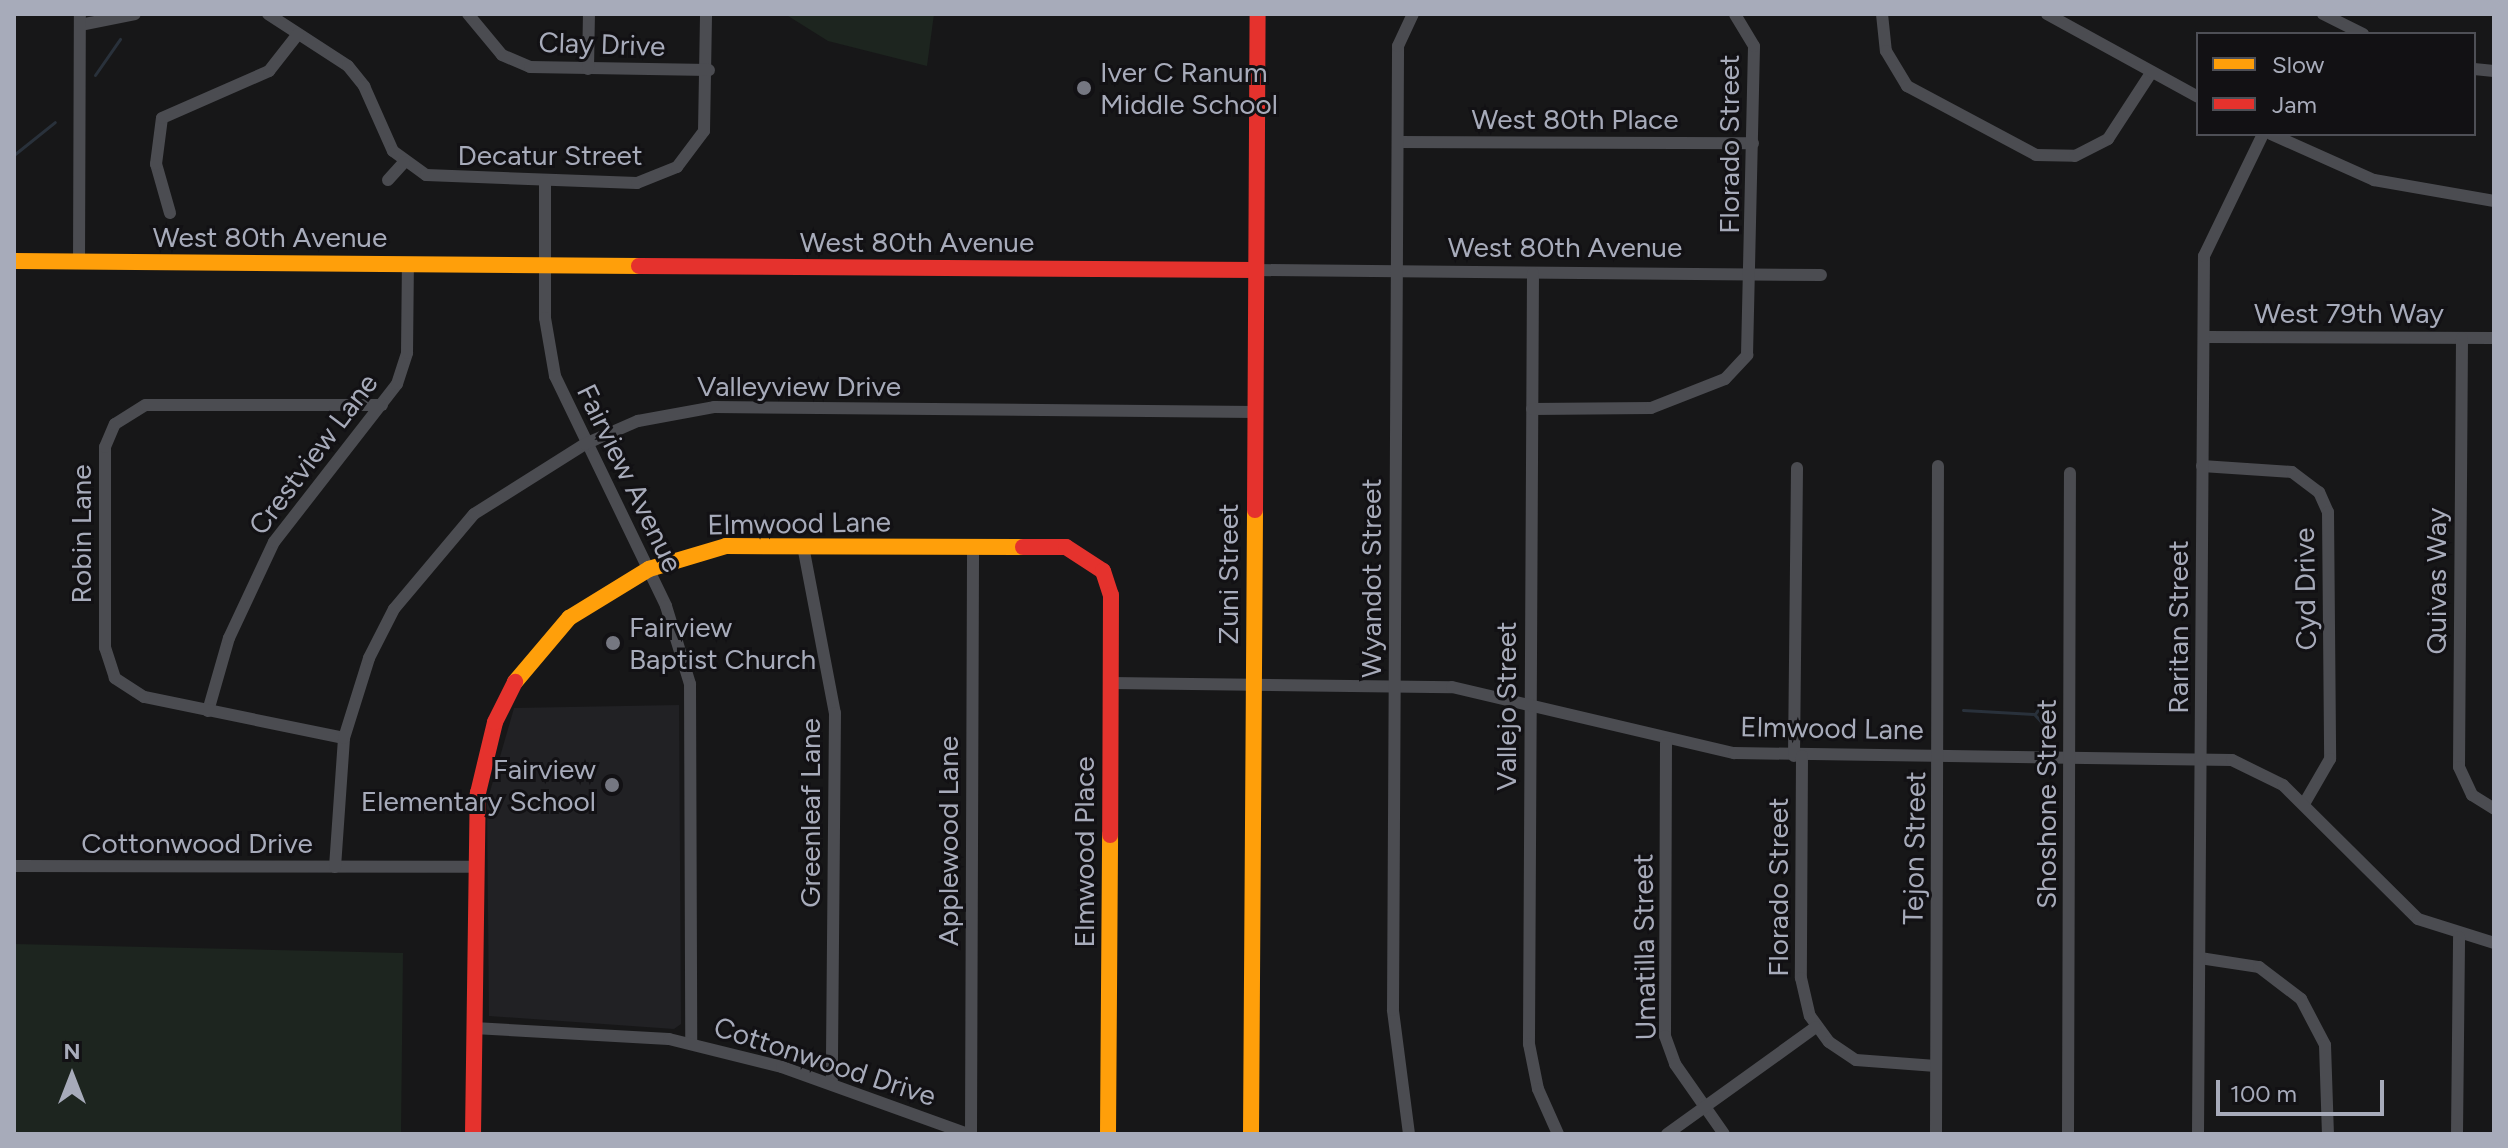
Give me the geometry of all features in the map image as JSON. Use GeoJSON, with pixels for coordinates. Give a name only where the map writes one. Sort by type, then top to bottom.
{"type":"FeatureCollection","features":[{"type":"Feature","properties":{"kind":"street"},"geometry":{"type":"LineString","coordinates":[[79,262],[80,19],[135,14]]}},
{"type":"Feature","properties":{"kind":"street"},"geometry":{"type":"LineString","coordinates":[[268,14],[359,77],[404,162],[388,180]]}},
{"type":"Feature","properties":{"kind":"street","name":"Clay Drive"},"geometry":{"type":"LineString","coordinates":[[468,14],[510,60],[588,69],[709,70]]}},
{"type":"Feature","properties":{"kind":"street"},"geometry":{"type":"LineString","coordinates":[[588,69],[589,14]]}},
{"type":"Feature","properties":{"kind":"street"},"geometry":{"type":"LineString","coordinates":[[706,14],[709,70]]}},
{"type":"Feature","properties":{"kind":"street","name":"Zuni Street"},"geometry":{"type":"LineString","coordinates":[[1251,1134],[1258,14]]}},
{"type":"Feature","properties":{"kind":"street"},"geometry":{"type":"LineString","coordinates":[[1882,14],[1886,51],[1907,86],[2036,155],[2075,156],[2108,139],[2151,73]]}},
{"type":"Feature","properties":{"kind":"street"},"geometry":{"type":"LineString","coordinates":[[2047,14],[2196,96]]}},
{"type":"Feature","properties":{"kind":"street"},"geometry":{"type":"LineString","coordinates":[[2323,14],[2359,32]]}},
{"type":"Feature","properties":{"kind":"street","name":"Florado Street"},"geometry":{"type":"LineString","coordinates":[[1737,16],[1754,46],[1753,274]]}},
{"type":"Feature","properties":{"kind":"street","name":"Wyandot Street"},"geometry":{"type":"LineString","coordinates":[[1409,18],[1398,46],[1394,685],[1394,1052],[1409,1134]]}},
{"type":"Feature","properties":{"kind":"street"},"geometry":{"type":"LineString","coordinates":[[170,213],[158,189],[158,124],[181,104],[269,71],[298,34]]}},
{"type":"Feature","properties":{"kind":"street","name":"Decatur Street"},"geometry":{"type":"LineString","coordinates":[[404,162],[452,181],[652,180],[691,153],[707,123],[709,70]]}},
{"type":"Feature","properties":{"kind":"street","name":"Raritan Street"},"geometry":{"type":"LineString","coordinates":[[2198,1134],[2202,466],[2208,242],[2262,136]]}},
{"type":"Feature","properties":{"kind":"street"},"geometry":{"type":"LineString","coordinates":[[2275,136],[2374,180],[2494,201]]}},
{"type":"Feature","properties":{"kind":"street","name":"West 80th Place"},"geometry":{"type":"LineString","coordinates":[[1398,142],[1753,143]]}},
{"type":"Feature","properties":{"kind":"street","name":"Fairview Avenue"},"geometry":{"type":"LineString","coordinates":[[545,181],[545,265],[551,361],[585,444],[649,569],[685,659],[693,708],[691,1044]]}},
{"type":"Feature","properties":{"kind":"street","name":"West 80th Avenue"},"geometry":{"type":"LineString","coordinates":[[14,261],[1821,275]]}},
{"type":"Feature","properties":{"kind":"street","name":"Crestview Lane"},"geometry":{"type":"LineString","coordinates":[[208,711],[229,638],[274,542],[382,405],[406,360],[408,264]]}},
{"type":"Feature","properties":{"kind":"street","name":"Vallejo Street"},"geometry":{"type":"LineString","coordinates":[[1533,273],[1529,1044],[1538,1089],[1558,1134]]}},
{"type":"Feature","properties":{"kind":"street"},"geometry":{"type":"LineString","coordinates":[[1532,409],[1643,409],[1725,379],[1750,346],[1753,274]]}},
{"type":"Feature","properties":{"kind":"street","name":"West 79th Way"},"geometry":{"type":"LineString","coordinates":[[2204,337],[2494,338]]}},
{"type":"Feature","properties":{"kind":"street","name":"Quivas Way"},"geometry":{"type":"LineString","coordinates":[[2462,338],[2459,767],[2472,795],[2494,809]]}},
{"type":"Feature","properties":{"kind":"street","name":"Robin Lane"},"geometry":{"type":"LineString","coordinates":[[344,738],[131,692],[108,668],[111,429],[146,405],[382,405]]}},
{"type":"Feature","properties":{"kind":"street","name":"Valleyview Drive"},"geometry":{"type":"LineString","coordinates":[[335,867],[344,738],[381,633],[435,553],[507,488],[585,444],[638,421],[714,407],[1255,412]]}},
{"type":"Feature","properties":{"kind":"street","name":"Tejon Street"},"geometry":{"type":"LineString","coordinates":[[1936,1134],[1938,466]]}},
{"type":"Feature","properties":{"kind":"street","name":"Cyd Drive"},"geometry":{"type":"LineString","coordinates":[[2202,466],[2292,472],[2319,492],[2328,512],[2330,759],[2304,804]]}},
{"type":"Feature","properties":{"kind":"street","name":"Florado Street"},"geometry":{"type":"LineString","coordinates":[[1797,468],[1801,978],[1816,1027]]}},
{"type":"Feature","properties":{"kind":"street","name":"Shoshone Street"},"geometry":{"type":"LineString","coordinates":[[2068,1134],[2070,473]]}},
{"type":"Feature","properties":{"kind":"street","name":"Greenleaf Lane"},"geometry":{"type":"LineString","coordinates":[[803,546],[835,713],[832,1083]]}},
{"type":"Feature","properties":{"kind":"street","name":"Elmwood Lane"},"geometry":{"type":"LineString","coordinates":[[473,1134],[479,781],[506,697],[569,618],[649,569],[705,548],[1066,547],[1103,571]]}},
{"type":"Feature","properties":{"kind":"street","name":"Applewood Lane"},"geometry":{"type":"LineString","coordinates":[[970,1134],[973,548]]}},
{"type":"Feature","properties":{"kind":"street","name":"Elmwood Place"},"geometry":{"type":"LineString","coordinates":[[1103,571],[1111,595],[1108,1134]]}},
{"type":"Feature","properties":{"kind":"street","name":"Elmwood Lane"},"geometry":{"type":"LineString","coordinates":[[1111,683],[1394,685],[1530,700],[1666,743],[1798,756],[2201,758],[2259,770],[2304,804],[2404,909],[2459,937],[2494,943]]}},
{"type":"Feature","properties":{"kind":"street","name":"Umatilla Street"},"geometry":{"type":"LineString","coordinates":[[1666,743],[1665,1036],[1724,1134]]}},
{"type":"Feature","properties":{"kind":"street","name":"Cottonwood Drive"},"geometry":{"type":"LineString","coordinates":[[14,866],[476,867]]}},
{"type":"Feature","properties":{"kind":"street"},"geometry":{"type":"LineString","coordinates":[[2457,1134],[2459,937]]}},
{"type":"Feature","properties":{"kind":"street"},"geometry":{"type":"LineString","coordinates":[[2200,958],[2259,967],[2301,999],[2325,1045],[2328,1134]]}},
{"type":"Feature","properties":{"kind":"street"},"geometry":{"type":"LineString","coordinates":[[1667,1134],[1816,1027],[1856,1060],[1936,1066]]}},
{"type":"Feature","properties":{"kind":"street","name":"Cottonwood Drive"},"geometry":{"type":"LineString","coordinates":[[474,1028],[607,1030],[691,1044],[832,1083],[970,1134]]}},
{"type":"Feature","properties":{"kind":"shaded area"},"geometry":{"type":"Polygon","coordinates":[[[785,14],[934,14],[927,66],[828,41],[785,14]]]}},
{"type":"Feature","properties":{"kind":"shaded area"},"geometry":{"type":"Polygon","coordinates":[[[679,705],[681,1024],[674,1029],[489,1016],[487,802],[514,708],[679,705]]]}},
{"type":"Feature","properties":{"kind":"shaded area"},"geometry":{"type":"Polygon","coordinates":[[[14,944],[403,953],[401,1134],[14,1134],[14,944]]]}},
{"type":"Feature","properties":{"kind":"waterway"},"geometry":{"type":"LineString","coordinates":[[95,75],[120,39]]}},
{"type":"Feature","properties":{"kind":"waterway"},"geometry":{"type":"LineString","coordinates":[[15,154],[55,122]]}},
{"type":"Feature","properties":{"kind":"waterway"},"geometry":{"type":"LineString","coordinates":[[2035,714],[2042,704]]}},
{"type":"Feature","properties":{"kind":"waterway"},"geometry":{"type":"LineString","coordinates":[[1963,710],[2034,714],[2047,728]]}},
{"type":"Feature","properties":{"kind":"traffic: slow"},"geometry":{"type":"LineString","coordinates":[[14,261],[639,266]]}},
{"type":"Feature","properties":{"kind":"traffic: slow"},"geometry":{"type":"LineString","coordinates":[[1251,1134],[1255,510]]}},
{"type":"Feature","properties":{"kind":"traffic: slow"},"geometry":{"type":"LineString","coordinates":[[515,682],[569,618],[649,569],[726,546],[1023,547]]}},
{"type":"Feature","properties":{"kind":"traffic: slow"},"geometry":{"type":"LineString","coordinates":[[1108,1134],[1110,835]]}},
{"type":"Feature","properties":{"kind":"traffic: jam"},"geometry":{"type":"LineString","coordinates":[[1255,510],[1258,14]]}},
{"type":"Feature","properties":{"kind":"traffic: jam"},"geometry":{"type":"LineString","coordinates":[[639,266],[1256,270]]}},
{"type":"Feature","properties":{"kind":"traffic: jam"},"geometry":{"type":"LineString","coordinates":[[1023,547],[1066,547],[1103,571],[1111,595],[1110,835]]}},
{"type":"Feature","properties":{"kind":"traffic: jam"},"geometry":{"type":"LineString","coordinates":[[473,1134],[478,793],[495,722],[515,682]]}},
{"type":"Feature","properties":{"kind":"place","name":"Iver C Ranum Middle School"},"geometry":{"type":"Point","coordinates":[1084,88]}},
{"type":"Feature","properties":{"kind":"place","name":"Fairview Baptist Church"},"geometry":{"type":"Point","coordinates":[613,643]}},
{"type":"Feature","properties":{"kind":"place","name":"Fairview Elementary School"},"geometry":{"type":"Point","coordinates":[612,785]}}]}
